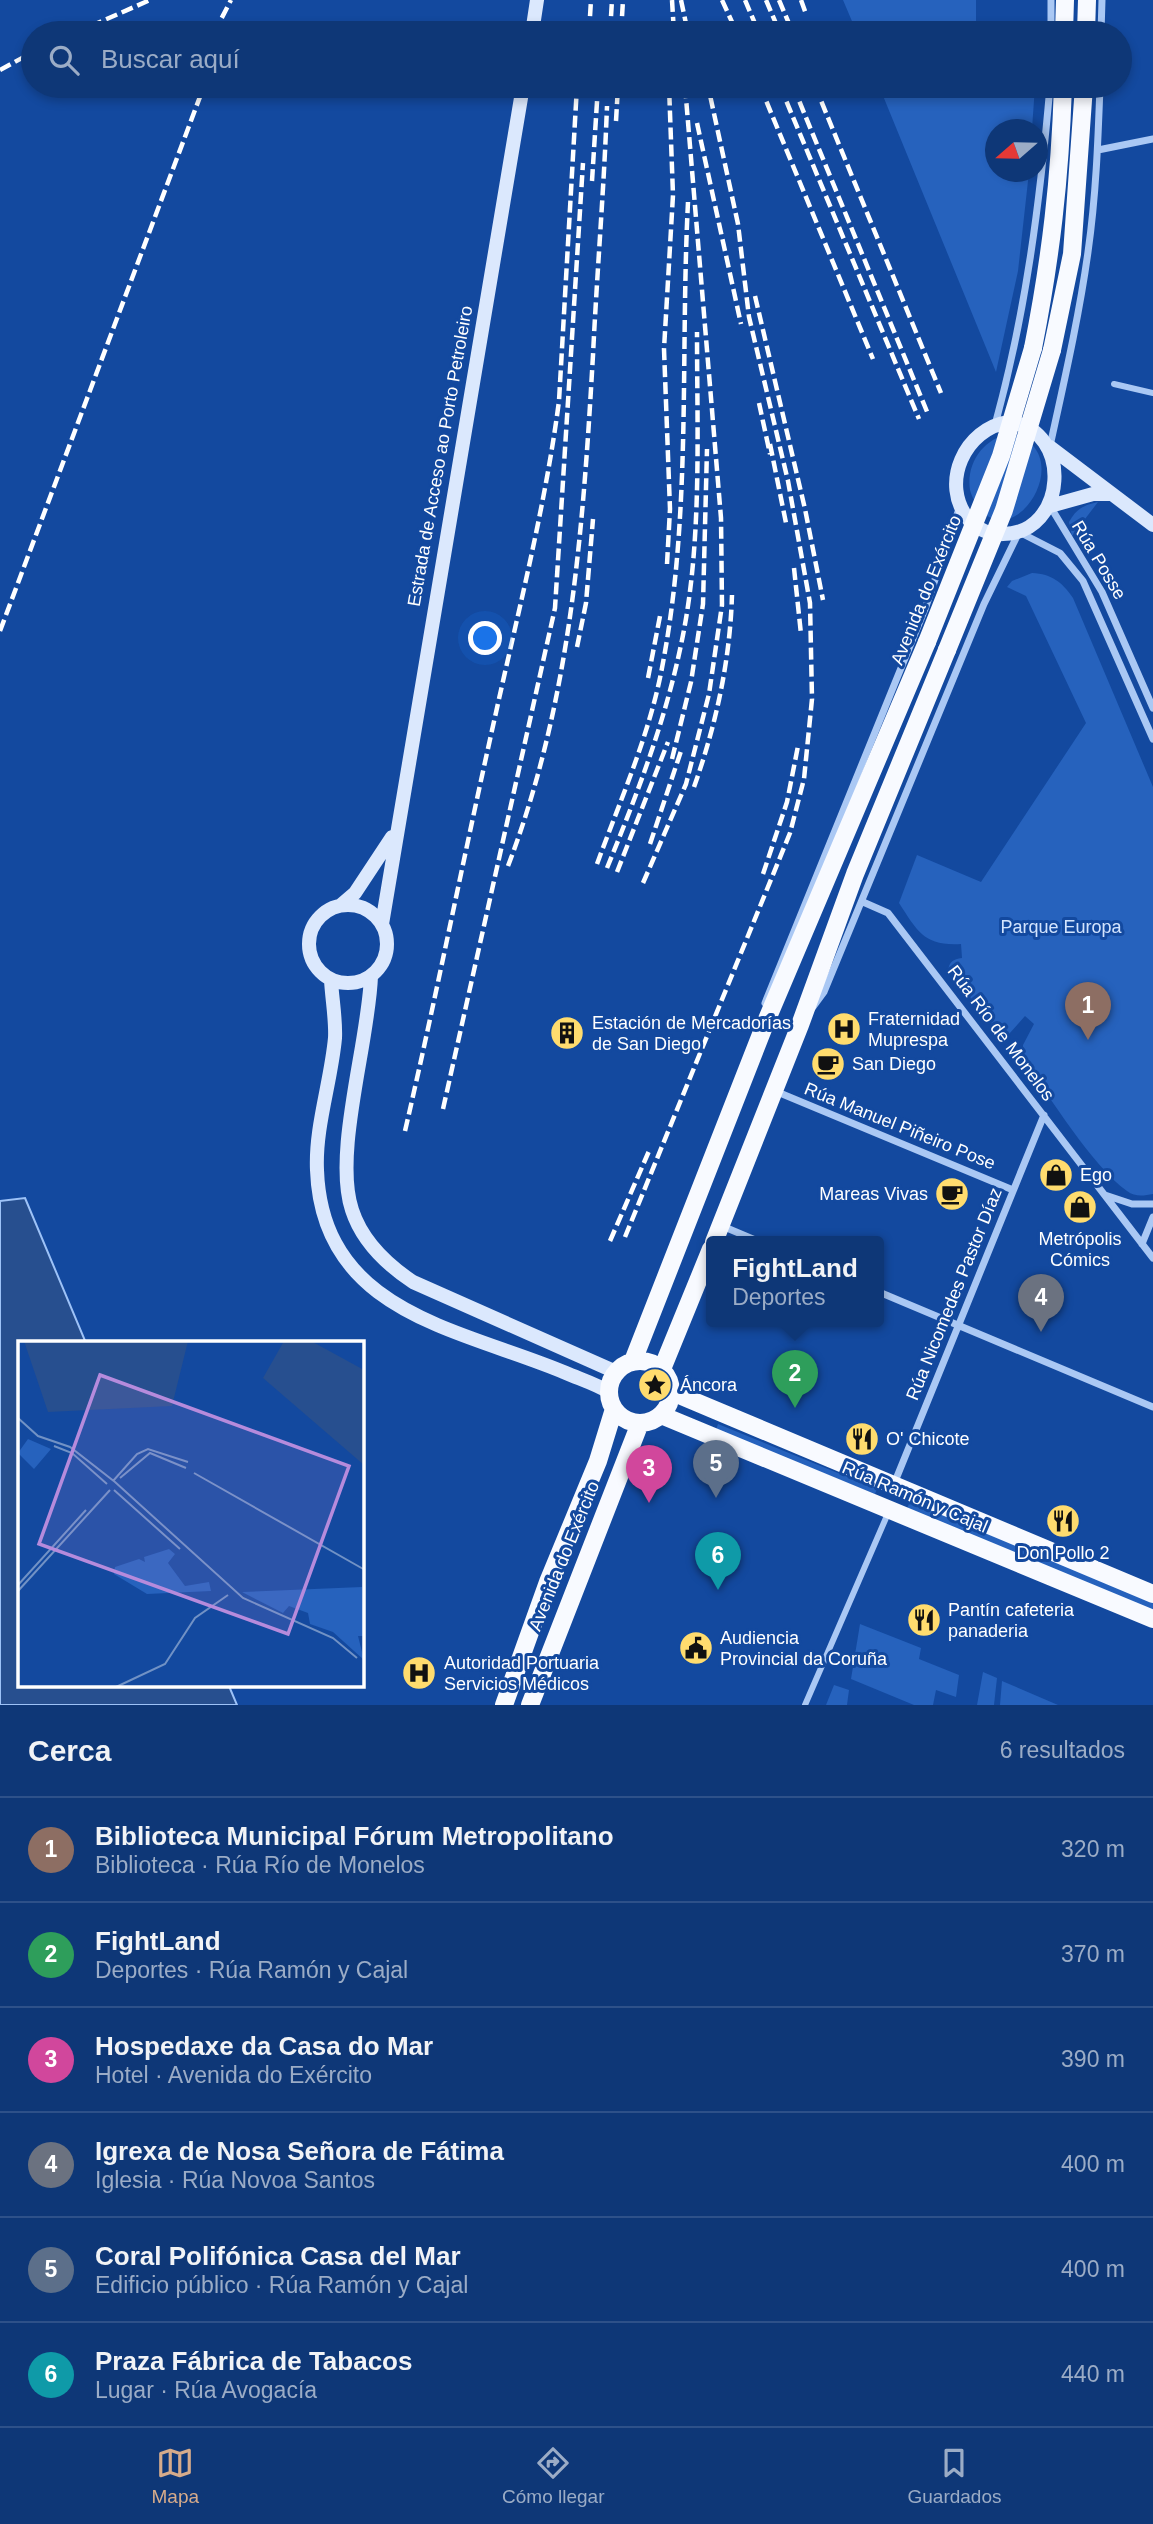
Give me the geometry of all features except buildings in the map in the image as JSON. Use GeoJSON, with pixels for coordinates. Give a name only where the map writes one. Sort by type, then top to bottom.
{"type":"FeatureCollection","features":[{"type":"Feature","properties":{"kind":"main road"},"geometry":{"type":"LineString","coordinates":[[534,21],[537,0]]}},
{"type":"Feature","properties":{"kind":"main road","name":"Estrada de Acceso ao Porto Petroleiro"},"geometry":{"type":"LineString","coordinates":[[521,98],[395,832],[382,924],[386,934],[385,958],[371,976],[346,1166],[352,1209],[362,1230],[392,1268],[413,1282],[547,1339],[616,1372]]}},
{"type":"Feature","properties":{"kind":"main road","name":"Avenida do Exército"},"geometry":{"type":"LineString","coordinates":[[633,1362],[648,1330],[742,1086],[928,642],[996,469],[1033,348],[1051,255],[1060,162],[1063,98]]}},
{"type":"Feature","properties":{"kind":"main road"},"geometry":{"type":"LineString","coordinates":[[717,1234],[775,1091],[855,874],[1004,510],[1052,351],[1072,254],[1083,98]]}},
{"type":"Feature","properties":{"kind":"main road"},"geometry":{"type":"LineString","coordinates":[[1049,447],[1054,476],[1049,506],[1037,521],[1019,532],[999,535],[974,525],[961,506],[957,491],[960,460],[979,435],[995,425],[1009,422],[1026,425],[1040,434],[1049,447],[1153,525]]}},
{"type":"Feature","properties":{"kind":"main road"},"geometry":{"type":"LineString","coordinates":[[1049,506],[1086,495],[1110,494]]}},
{"type":"Feature","properties":{"kind":"main road","name":"Estrada de Acceso ao Porto Petroleiro"},"geometry":{"type":"LineString","coordinates":[[331,980],[313,964],[308,941],[317,920],[355,893],[395,832]]}},
{"type":"Feature","properties":{"kind":"main road"},"geometry":{"type":"LineString","coordinates":[[341,905],[364,908],[382,924]]}},
{"type":"Feature","properties":{"kind":"main road"},"geometry":{"type":"LineString","coordinates":[[371,976],[352,984],[331,980],[335,1036],[317,1168],[319,1194],[332,1232],[354,1270],[395,1306],[421,1319],[538,1361],[612,1401],[622,1418],[640,1423],[652,1421],[662,1415],[672,1392],[669,1379],[662,1369],[648,1361],[633,1362],[616,1372],[612,1401]]}},
{"type":"Feature","properties":{"kind":"main road"},"geometry":{"type":"LineString","coordinates":[[662,1369],[706,1261]]}},
{"type":"Feature","properties":{"kind":"main road"},"geometry":{"type":"LineString","coordinates":[[538,1361],[547,1339]]}},
{"type":"Feature","properties":{"kind":"main road","name":"Rúa Ramón y Cajal"},"geometry":{"type":"LineString","coordinates":[[672,1392],[1153,1594]]}},
{"type":"Feature","properties":{"kind":"main road","name":"Avenida do Exército"},"geometry":{"type":"LineString","coordinates":[[507,1700],[598,1461],[612,1401]]}},
{"type":"Feature","properties":{"kind":"main road","name":"Rúa Ramón y Cajal"},"geometry":{"type":"LineString","coordinates":[[662,1415],[1153,1619]]}},
{"type":"Feature","properties":{"kind":"main road","name":"Avenida do Exército"},"geometry":{"type":"LineString","coordinates":[[530,1705],[640,1423]]}},
{"type":"Feature","properties":{"kind":"street"},"geometry":{"type":"LineString","coordinates":[[1089,19],[1102,0]]}},
{"type":"Feature","properties":{"kind":"street"},"geometry":{"type":"LineString","coordinates":[[1055,21],[1061,4]]}},
{"type":"Feature","properties":{"kind":"street"},"geometry":{"type":"LineString","coordinates":[[995,425],[1022,314],[1035,242],[1049,98]]}},
{"type":"Feature","properties":{"kind":"street"},"geometry":{"type":"LineString","coordinates":[[1049,447],[1073,340],[1088,252],[1098,150],[1100,98]]}},
{"type":"Feature","properties":{"kind":"street"},"geometry":{"type":"LineString","coordinates":[[1098,150],[1153,139]]}},
{"type":"Feature","properties":{"kind":"street"},"geometry":{"type":"LineString","coordinates":[[1114,384],[1153,393]]}},
{"type":"Feature","properties":{"kind":"street","name":"Avenida do Exército"},"geometry":{"type":"LineString","coordinates":[[742,1086],[769,992],[925,608],[961,506]]}},
{"type":"Feature","properties":{"kind":"street","name":"Rúa Posse"},"geometry":{"type":"LineString","coordinates":[[1049,506],[1102,592],[1153,708]]}},
{"type":"Feature","properties":{"kind":"street"},"geometry":{"type":"LineString","coordinates":[[800,1025],[824,992],[984,604],[1019,532]]}},
{"type":"Feature","properties":{"kind":"street","name":"Rúa Posse"},"geometry":{"type":"LineString","coordinates":[[1019,532],[1060,553],[1083,581],[1153,739]]}},
{"type":"Feature","properties":{"kind":"street","name":"Rúa Río de Monelos"},"geometry":{"type":"LineString","coordinates":[[863,902],[888,913],[1153,1258]]}},
{"type":"Feature","properties":{"kind":"street","name":"Rúa Manuel Piñeiro Pose"},"geometry":{"type":"LineString","coordinates":[[775,1091],[1013,1190]]}},
{"type":"Feature","properties":{"kind":"street","name":"Rúa Nicomedes Pastor Díaz"},"geometry":{"type":"LineString","coordinates":[[893,1485],[1044,1115]]}},
{"type":"Feature","properties":{"kind":"street"},"geometry":{"type":"LineString","coordinates":[[1105,1195],[1132,1204],[1153,1204]]}},
{"type":"Feature","properties":{"kind":"street"},"geometry":{"type":"LineString","coordinates":[[1142,1244],[1153,1217]]}},
{"type":"Feature","properties":{"kind":"street"},"geometry":{"type":"LineString","coordinates":[[884,1294],[1153,1407]]}},
{"type":"Feature","properties":{"kind":"street"},"geometry":{"type":"LineString","coordinates":[[805,1705],[890,1510]]}},
{"type":"Feature","properties":{"kind":"green space"},"geometry":{"type":"Polygon","coordinates":[[[843,0],[976,0],[976,21],[852,21],[843,0]]]}},
{"type":"Feature","properties":{"kind":"green space"},"geometry":{"type":"Polygon","coordinates":[[[884,98],[1034,98],[1033,119],[985,119],[985,182],[1028,182],[1018,271],[996,372],[884,98]]]}},
{"type":"Feature","properties":{"kind":"green space"},"geometry":{"type":"Polygon","coordinates":[[[1010,434],[1030,443],[1040,458],[1041,476],[1035,494],[1024,509],[1010,518],[995,519],[980,509],[973,498],[969,480],[974,462],[984,447],[1000,436],[1010,434]]]}},
{"type":"Feature","properties":{"kind":"green space"},"geometry":{"type":"Polygon","coordinates":[[[1098,502],[1072,536],[1069,522],[1075,514],[1085,506],[1098,502]]]}},
{"type":"Feature","properties":{"kind":"green space","name":"Parque Europa"},"geometry":{"type":"Polygon","coordinates":[[[1032,573],[1056,580],[1073,598],[1153,787],[1153,1194],[1133,1194],[1113,1179],[1086,1148],[1023,1061],[1023,1045],[1034,1024],[1025,1016],[1009,1034],[1002,1036],[948,971],[952,962],[962,958],[961,944],[930,940],[917,929],[899,903],[917,855],[981,882],[1086,723],[1026,596],[1007,587],[1012,581],[1032,573]]]}},
{"type":"Feature","properties":{"kind":"green space"},"geometry":{"type":"Polygon","coordinates":[[[718,1424],[877,1489],[875,1494],[716,1430],[718,1424]]]}},
{"type":"Feature","properties":{"kind":"green space"},"geometry":{"type":"Polygon","coordinates":[[[910,1501],[1153,1602],[1153,1611],[907,1509],[910,1501]]]}},
{"type":"Feature","properties":{"kind":"green space"},"geometry":{"type":"Polygon","coordinates":[[[860,1624],[921,1648],[919,1659],[959,1675],[956,1697],[936,1690],[933,1705],[914,1705],[851,1679],[860,1624]]]}},
{"type":"Feature","properties":{"kind":"green space"},"geometry":{"type":"Polygon","coordinates":[[[983,1672],[997,1678],[994,1705],[977,1705],[983,1672]]]}},
{"type":"Feature","properties":{"kind":"green space"},"geometry":{"type":"Polygon","coordinates":[[[1002,1681],[1058,1705],[1000,1705],[1002,1681]]]}},
{"type":"Feature","properties":{"kind":"green space"},"geometry":{"type":"Polygon","coordinates":[[[834,1685],[849,1690],[847,1705],[826,1705],[834,1685]]]}},
{"type":"Feature","properties":{"kind":"shaded area"},"geometry":{"type":"Polygon","coordinates":[[[25,1198],[85,1341],[18,1341],[18,1688],[230,1688],[237,1705],[0,1705],[0,1201],[25,1198]]]}},
{"type":"Feature","properties":{"kind":"railway"},"geometry":{"type":"LineString","coordinates":[[102,21],[150,0]]}},
{"type":"Feature","properties":{"kind":"railway"},"geometry":{"type":"LineString","coordinates":[[220,21],[231,0]]}},
{"type":"Feature","properties":{"kind":"railway"},"geometry":{"type":"LineString","coordinates":[[590,21],[591,0]]}},
{"type":"Feature","properties":{"kind":"railway"},"geometry":{"type":"LineString","coordinates":[[611,21],[612,0]]}},
{"type":"Feature","properties":{"kind":"railway"},"geometry":{"type":"LineString","coordinates":[[622,21],[623,0]]}},
{"type":"Feature","properties":{"kind":"railway"},"geometry":{"type":"LineString","coordinates":[[672,0],[673,21]]}},
{"type":"Feature","properties":{"kind":"railway"},"geometry":{"type":"LineString","coordinates":[[681,0],[685,21]]}},
{"type":"Feature","properties":{"kind":"railway"},"geometry":{"type":"LineString","coordinates":[[722,0],[732,21]]}},
{"type":"Feature","properties":{"kind":"railway"},"geometry":{"type":"LineString","coordinates":[[745,0],[754,21]]}},
{"type":"Feature","properties":{"kind":"railway"},"geometry":{"type":"LineString","coordinates":[[766,0],[775,21]]}},
{"type":"Feature","properties":{"kind":"railway"},"geometry":{"type":"LineString","coordinates":[[779,0],[788,21]]}},
{"type":"Feature","properties":{"kind":"railway"},"geometry":{"type":"LineString","coordinates":[[801,0],[806,14]]}},
{"type":"Feature","properties":{"kind":"railway"},"geometry":{"type":"LineString","coordinates":[[0,70],[21,59]]}},
{"type":"Feature","properties":{"kind":"railway"},"geometry":{"type":"LineString","coordinates":[[0,631],[200,98]]}},
{"type":"Feature","properties":{"kind":"railway"},"geometry":{"type":"LineString","coordinates":[[405,1131],[530,560],[553,441],[559,401],[576,98]]}},
{"type":"Feature","properties":{"kind":"railway"},"geometry":{"type":"LineString","coordinates":[[592,181],[597,98]]}},
{"type":"Feature","properties":{"kind":"railway"},"geometry":{"type":"LineString","coordinates":[[616,121],[617,98]]}},
{"type":"Feature","properties":{"kind":"railway"},"geometry":{"type":"LineString","coordinates":[[667,564],[670,509],[664,349],[673,195],[669,98]]}},
{"type":"Feature","properties":{"kind":"railway"},"geometry":{"type":"LineString","coordinates":[[643,883],[686,784],[709,694],[722,605],[721,518],[686,98]]}},
{"type":"Feature","properties":{"kind":"railway"},"geometry":{"type":"LineString","coordinates":[[625,1237],[790,833],[804,779],[812,699],[810,603],[788,481],[749,317],[738,224],[711,98]]}},
{"type":"Feature","properties":{"kind":"railway"},"geometry":{"type":"LineString","coordinates":[[765,98],[873,359]]}},
{"type":"Feature","properties":{"kind":"railway"},"geometry":{"type":"LineString","coordinates":[[785,98],[919,419]]}},
{"type":"Feature","properties":{"kind":"railway"},"geometry":{"type":"LineString","coordinates":[[798,98],[928,414]]}},
{"type":"Feature","properties":{"kind":"railway"},"geometry":{"type":"LineString","coordinates":[[820,98],[941,393]]}},
{"type":"Feature","properties":{"kind":"railway"},"geometry":{"type":"LineString","coordinates":[[508,866],[546,741],[570,614],[589,420],[607,106]]}},
{"type":"Feature","properties":{"kind":"railway"},"geometry":{"type":"LineString","coordinates":[[697,123],[741,324]]}},
{"type":"Feature","properties":{"kind":"railway"},"geometry":{"type":"LineString","coordinates":[[443,1109],[555,608],[583,163]]}},
{"type":"Feature","properties":{"kind":"railway"},"geometry":{"type":"LineString","coordinates":[[597,864],[649,721],[671,615],[681,497],[688,202]]}},
{"type":"Feature","properties":{"kind":"railway"},"geometry":{"type":"LineString","coordinates":[[755,296],[805,509],[823,600]]}},
{"type":"Feature","properties":{"kind":"railway"},"geometry":{"type":"LineString","coordinates":[[607,868],[660,725],[683,635],[696,523],[697,332]]}},
{"type":"Feature","properties":{"kind":"railway"},"geometry":{"type":"LineString","coordinates":[[759,403],[770,454]]}},
{"type":"Feature","properties":{"kind":"railway"},"geometry":{"type":"LineString","coordinates":[[770,444],[786,523]]}},
{"type":"Feature","properties":{"kind":"railway"},"geometry":{"type":"LineString","coordinates":[[672,759],[691,682],[703,604],[707,449]]}},
{"type":"Feature","properties":{"kind":"railway"},"geometry":{"type":"LineString","coordinates":[[577,647],[586,603],[593,519]]}},
{"type":"Feature","properties":{"kind":"railway"},"geometry":{"type":"LineString","coordinates":[[794,568],[801,634]]}},
{"type":"Feature","properties":{"kind":"railway"},"geometry":{"type":"LineString","coordinates":[[694,787],[720,692],[732,595]]}},
{"type":"Feature","properties":{"kind":"railway"},"geometry":{"type":"LineString","coordinates":[[648,678],[660,616]]}},
{"type":"Feature","properties":{"kind":"railway"},"geometry":{"type":"LineString","coordinates":[[617,872],[668,742]]}},
{"type":"Feature","properties":{"kind":"railway"},"geometry":{"type":"LineString","coordinates":[[763,874],[787,802],[798,746]]}},
{"type":"Feature","properties":{"kind":"railway"},"geometry":{"type":"LineString","coordinates":[[650,844],[681,751]]}},
{"type":"Feature","properties":{"kind":"railway"},"geometry":{"type":"LineString","coordinates":[[610,1241],[649,1151]]}},
{"type":"Feature","properties":{"kind":"place","name":"Fraternidad Muprespa"},"geometry":{"type":"Point","coordinates":[844,1029]}},
{"type":"Feature","properties":{"kind":"place","name":"Estación de Mercadorías de San Diego"},"geometry":{"type":"Point","coordinates":[567,1033]}},
{"type":"Feature","properties":{"kind":"place","name":"Biblioteca Municipal Fórum Metropolitano"},"geometry":{"type":"Point","coordinates":[1088,1040]}},
{"type":"Feature","properties":{"kind":"place","name":"San Diego"},"geometry":{"type":"Point","coordinates":[828,1064]}},
{"type":"Feature","properties":{"kind":"place","name":"Ego"},"geometry":{"type":"Point","coordinates":[1056,1175]}},
{"type":"Feature","properties":{"kind":"place","name":"Mareas Vivas"},"geometry":{"type":"Point","coordinates":[952,1194]}},
{"type":"Feature","properties":{"kind":"place","name":"Metrópolis Cómics"},"geometry":{"type":"Point","coordinates":[1080,1207]}},
{"type":"Feature","properties":{"kind":"place","name":"Igrexa de Nosa Señora de Fátima"},"geometry":{"type":"Point","coordinates":[1041,1332]}},
{"type":"Feature","properties":{"kind":"place","name":"Áncora"},"geometry":{"type":"Point","coordinates":[655,1385]}},
{"type":"Feature","properties":{"kind":"place","name":"FightLand"},"geometry":{"type":"Point","coordinates":[795,1408]}},
{"type":"Feature","properties":{"kind":"place","name":"O' Chicote"},"geometry":{"type":"Point","coordinates":[862,1439]}},
{"type":"Feature","properties":{"kind":"place","name":"Coral Polifónica Casa del Mar"},"geometry":{"type":"Point","coordinates":[716,1498]}},
{"type":"Feature","properties":{"kind":"place","name":"Hospedaxe da Casa do Mar"},"geometry":{"type":"Point","coordinates":[649,1503]}},
{"type":"Feature","properties":{"kind":"place","name":"Don Pollo 2"},"geometry":{"type":"Point","coordinates":[1063,1521]}},
{"type":"Feature","properties":{"kind":"place","name":"Praza Fábrica de Tabacos"},"geometry":{"type":"Point","coordinates":[718,1590]}},
{"type":"Feature","properties":{"kind":"place","name":"Pantín cafeteria panaderia"},"geometry":{"type":"Point","coordinates":[924,1620]}},
{"type":"Feature","properties":{"kind":"place","name":"Audiencia Provincial da Coruña"},"geometry":{"type":"Point","coordinates":[696,1648]}},
{"type":"Feature","properties":{"kind":"place","name":"Autoridad Portuaria Servicios Médicos"},"geometry":{"type":"Point","coordinates":[419,1673]}}]}
